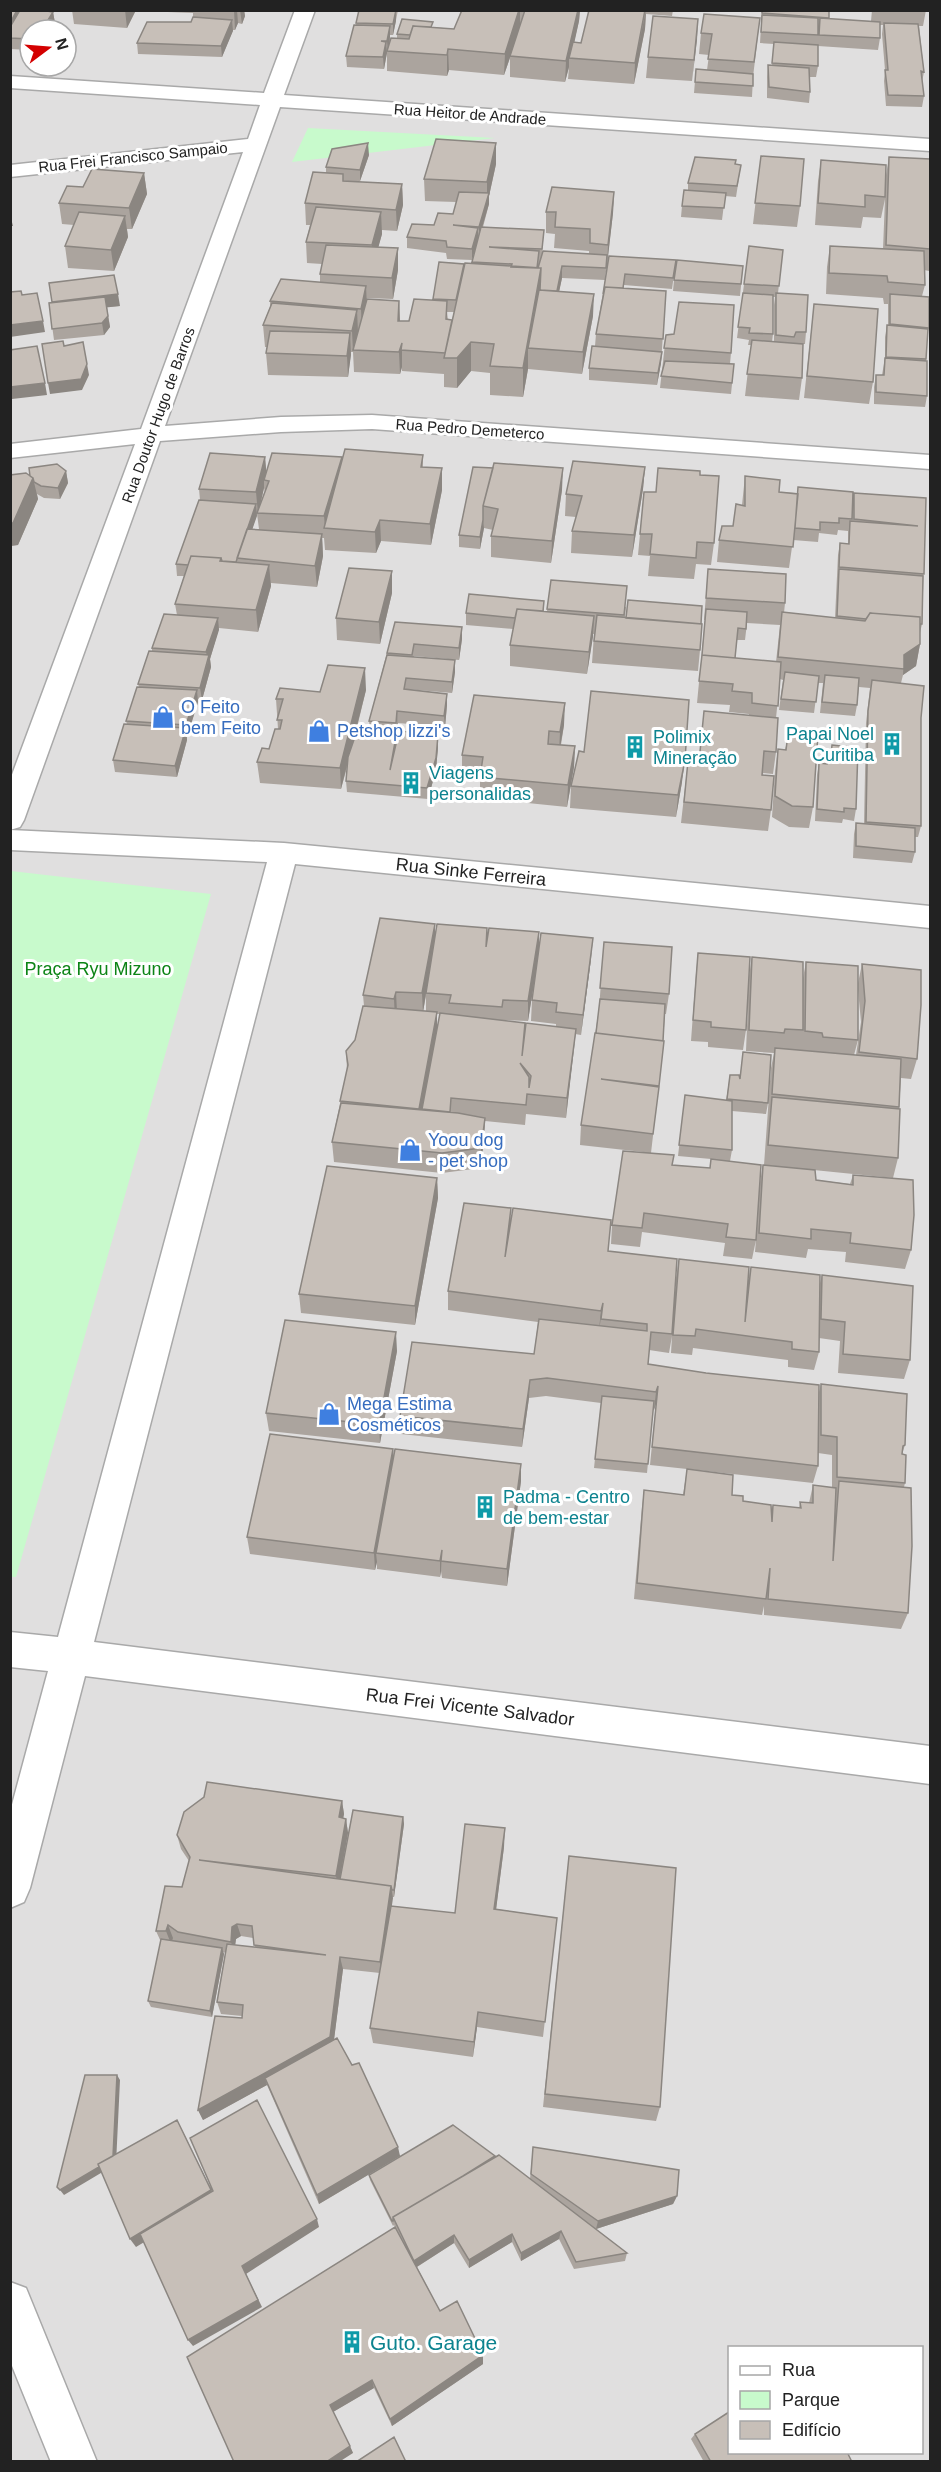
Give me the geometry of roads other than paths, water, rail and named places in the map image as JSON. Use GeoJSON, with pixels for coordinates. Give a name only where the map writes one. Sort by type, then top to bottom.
{"type":"FeatureCollection","features":[{"type":"Feature","properties":{"kind":"street","name":"Rua Doutor Hugo de Barros"},"geometry":{"type":"LineString","coordinates":[[10,820],[306,10]]}},
{"type":"Feature","properties":{"kind":"street","name":"Rua Heitor de Andrade"},"geometry":{"type":"LineString","coordinates":[[10,82],[930,145]]}},
{"type":"Feature","properties":{"kind":"street","name":"Rua Frei Francisco Sampaio"},"geometry":{"type":"LineString","coordinates":[[10,171],[256,144]]}},
{"type":"Feature","properties":{"kind":"street","name":"Rua Pedro Demeterco"},"geometry":{"type":"LineString","coordinates":[[10,451],[151,433],[298,422],[372,422],[930,462]]}},
{"type":"Feature","properties":{"kind":"street","name":"Rua Sinke Ferreira"},"geometry":{"type":"LineString","coordinates":[[10,840],[284,853],[930,917]]}},
{"type":"Feature","properties":{"kind":"street"},"geometry":{"type":"LineString","coordinates":[[10,1888],[284,853]]}},
{"type":"Feature","properties":{"kind":"street","name":"Rua Frei Vicente Salvador"},"geometry":{"type":"LineString","coordinates":[[10,1649],[930,1766]]}},
{"type":"Feature","properties":{"kind":"street"},"geometry":{"type":"LineString","coordinates":[[10,2304],[74,2462]]}},
{"type":"Feature","properties":{"kind":"place","name":"O Feito bem Feito"},"geometry":{"type":"Point","coordinates":[163,717]}},
{"type":"Feature","properties":{"kind":"place","name":"Petshop lizzi's"},"geometry":{"type":"Point","coordinates":[319,731]}},
{"type":"Feature","properties":{"kind":"place","name":"Papai Noel Curitiba"},"geometry":{"type":"Point","coordinates":[892,744]}},
{"type":"Feature","properties":{"kind":"place","name":"Polimix Mineração"},"geometry":{"type":"Point","coordinates":[635,747]}},
{"type":"Feature","properties":{"kind":"place","name":"Viagens personalidas"},"geometry":{"type":"Point","coordinates":[411,783]}},
{"type":"Feature","properties":{"kind":"place","name":"Yoou dog - pet shop"},"geometry":{"type":"Point","coordinates":[410,1150]}},
{"type":"Feature","properties":{"kind":"place","name":"Mega Estima Cosméticos"},"geometry":{"type":"Point","coordinates":[329,1414]}},
{"type":"Feature","properties":{"kind":"place","name":"Padma - Centro de bem-estar"},"geometry":{"type":"Point","coordinates":[485,1507]}},
{"type":"Feature","properties":{"kind":"place","name":"Guto. Garage"},"geometry":{"type":"Point","coordinates":[352,2342]}},
{"type":"Feature","properties":{"kind":"park label","name":"Praça Ryu Mizuno"},"geometry":{"type":"Point","coordinates":[98,969]}}]}
